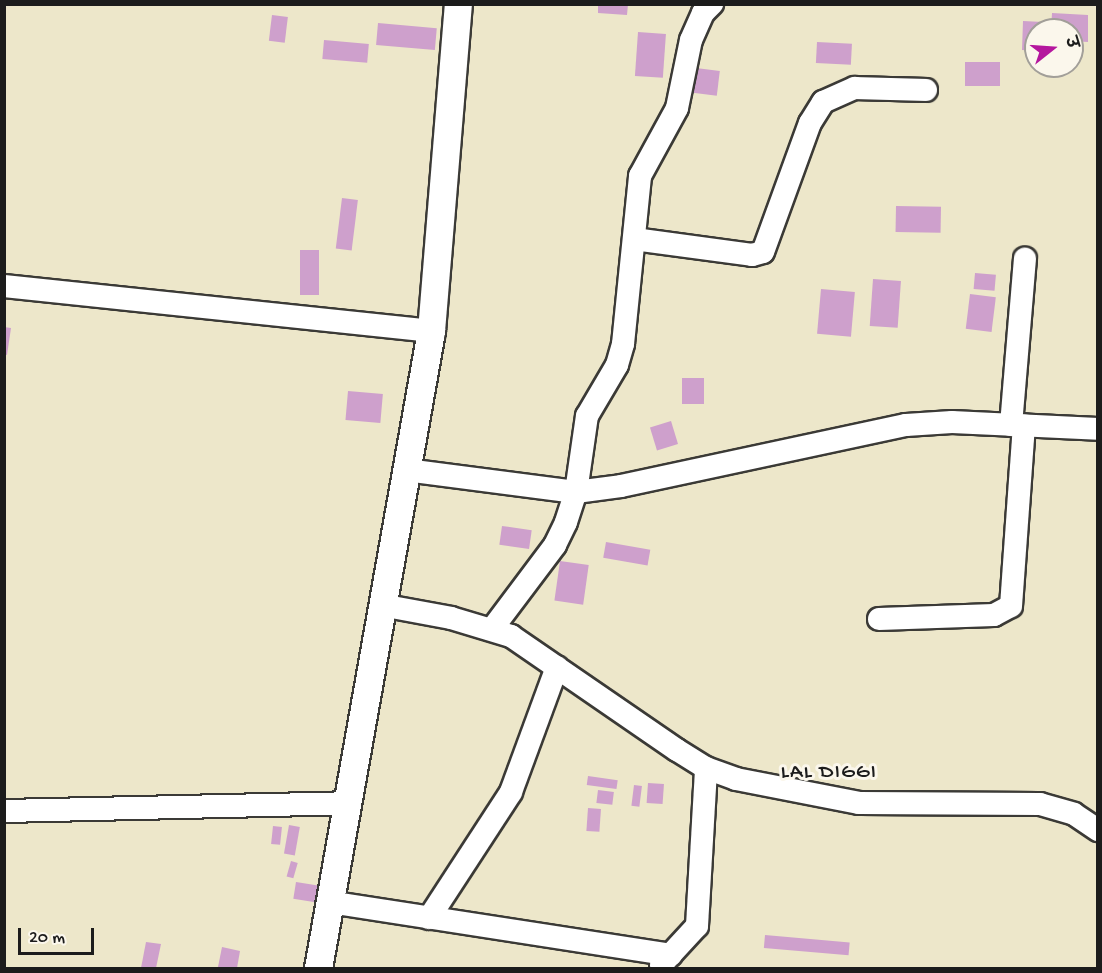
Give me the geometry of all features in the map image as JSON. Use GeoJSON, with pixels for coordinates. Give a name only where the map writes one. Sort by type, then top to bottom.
{"type":"FeatureCollection","features":[{"type":"Feature","properties":{"kind":"street"},"geometry":{"type":"LineString","coordinates":[[318,969],[345,803],[432,331],[458,4]]}},
{"type":"Feature","properties":{"kind":"street"},"geometry":{"type":"LineString","coordinates":[[492,628],[555,545],[576,492],[587,416],[617,365],[623,344],[640,176],[677,108],[692,40],[703,13],[712,4]]}},
{"type":"Feature","properties":{"kind":"street"},"geometry":{"type":"LineString","coordinates":[[634,239],[752,255],[763,252],[810,123],[823,102],[855,88],[926,90]]}},
{"type":"Feature","properties":{"kind":"street"},"geometry":{"type":"LineString","coordinates":[[879,619],[994,615],[1011,606],[1025,259]]}},
{"type":"Feature","properties":{"kind":"street"},"geometry":{"type":"LineString","coordinates":[[4,286],[432,331]]}},
{"type":"Feature","properties":{"kind":"street"},"geometry":{"type":"LineString","coordinates":[[406,470],[576,492],[621,486],[906,425],[1017,425],[1098,429]]}},
{"type":"Feature","properties":{"kind":"street"},"geometry":{"type":"LineString","coordinates":[[381,605],[492,628],[512,636],[706,768],[736,779],[859,803],[1040,804],[1074,814],[1098,830]]}},
{"type":"Feature","properties":{"kind":"street"},"geometry":{"type":"LineString","coordinates":[[429,918],[511,792],[557,668]]}},
{"type":"Feature","properties":{"kind":"street"},"geometry":{"type":"LineString","coordinates":[[329,902],[429,918],[665,962],[688,939],[698,919],[706,768]]}},
{"type":"Feature","properties":{"kind":"street"},"geometry":{"type":"LineString","coordinates":[[4,811],[345,803]]}},
{"type":"Feature","properties":{"kind":"building"},"geometry":{"type":"Polygon","coordinates":[[[598,4],[628,4],[627,15],[598,13],[598,4]]]}},
{"type":"Feature","properties":{"kind":"building"},"geometry":{"type":"Polygon","coordinates":[[[1052,13],[1088,15],[1088,42],[1084,42],[1084,18],[1052,18],[1052,13]]]}},
{"type":"Feature","properties":{"kind":"building"},"geometry":{"type":"Polygon","coordinates":[[[272,15],[288,17],[285,43],[269,41],[272,15]]]}},
{"type":"Feature","properties":{"kind":"building"},"geometry":{"type":"Polygon","coordinates":[[[1023,21],[1024,21],[1024,50],[1022,50],[1023,21]]]}},
{"type":"Feature","properties":{"kind":"building"},"geometry":{"type":"Polygon","coordinates":[[[378,23],[437,28],[435,50],[376,45],[378,23]]]}},
{"type":"Feature","properties":{"kind":"building"},"geometry":{"type":"Polygon","coordinates":[[[638,32],[666,34],[663,78],[635,76],[638,32]]]}},
{"type":"Feature","properties":{"kind":"building"},"geometry":{"type":"Polygon","coordinates":[[[324,40],[369,44],[367,63],[322,59],[324,40]]]}},
{"type":"Feature","properties":{"kind":"building"},"geometry":{"type":"Polygon","coordinates":[[[817,42],[852,44],[851,65],[816,63],[817,42]]]}},
{"type":"Feature","properties":{"kind":"building"},"geometry":{"type":"Polygon","coordinates":[[[965,62],[1000,62],[1000,86],[965,86],[965,62]]]}},
{"type":"Feature","properties":{"kind":"building"},"geometry":{"type":"Polygon","coordinates":[[[696,68],[720,71],[717,96],[693,93],[696,68]]]}},
{"type":"Feature","properties":{"kind":"building"},"geometry":{"type":"Polygon","coordinates":[[[342,198],[358,200],[352,251],[336,249],[342,198]]]}},
{"type":"Feature","properties":{"kind":"building"},"geometry":{"type":"Polygon","coordinates":[[[896,206],[941,207],[941,233],[896,232],[896,206]]]}},
{"type":"Feature","properties":{"kind":"building"},"geometry":{"type":"Polygon","coordinates":[[[300,250],[319,250],[319,295],[300,295],[300,250]]]}},
{"type":"Feature","properties":{"kind":"building"},"geometry":{"type":"Polygon","coordinates":[[[975,273],[996,275],[995,291],[974,289],[975,273]]]}},
{"type":"Feature","properties":{"kind":"building"},"geometry":{"type":"Polygon","coordinates":[[[873,279],[901,281],[898,328],[870,326],[873,279]]]}},
{"type":"Feature","properties":{"kind":"building"},"geometry":{"type":"Polygon","coordinates":[[[821,289],[855,292],[851,337],[817,334],[821,289]]]}},
{"type":"Feature","properties":{"kind":"building"},"geometry":{"type":"Polygon","coordinates":[[[970,294],[996,297],[992,332],[966,329],[970,294]]]}},
{"type":"Feature","properties":{"kind":"building"},"geometry":{"type":"Polygon","coordinates":[[[4,327],[11,328],[7,355],[4,354],[4,327]]]}},
{"type":"Feature","properties":{"kind":"building"},"geometry":{"type":"Polygon","coordinates":[[[682,378],[704,378],[704,404],[682,404],[682,378]]]}},
{"type":"Feature","properties":{"kind":"building"},"geometry":{"type":"Polygon","coordinates":[[[348,391],[383,394],[380,423],[345,420],[348,391]]]}},
{"type":"Feature","properties":{"kind":"building"},"geometry":{"type":"Polygon","coordinates":[[[671,421],[678,444],[657,450],[650,427],[671,421]]]}},
{"type":"Feature","properties":{"kind":"building"},"geometry":{"type":"Polygon","coordinates":[[[502,526],[532,530],[529,549],[499,545],[502,526]]]}},
{"type":"Feature","properties":{"kind":"building"},"geometry":{"type":"Polygon","coordinates":[[[606,542],[650,550],[648,566],[603,558],[606,542]]]}},
{"type":"Feature","properties":{"kind":"building"},"geometry":{"type":"Polygon","coordinates":[[[560,561],[589,565],[583,605],[554,601],[560,561]]]}},
{"type":"Feature","properties":{"kind":"building"},"geometry":{"type":"Polygon","coordinates":[[[588,776],[618,780],[616,789],[587,785],[588,776]]]}},
{"type":"Feature","properties":{"kind":"building"},"geometry":{"type":"Polygon","coordinates":[[[648,783],[664,784],[663,804],[647,803],[648,783]]]}},
{"type":"Feature","properties":{"kind":"building"},"geometry":{"type":"Polygon","coordinates":[[[634,785],[642,786],[639,807],[631,806],[634,785]]]}},
{"type":"Feature","properties":{"kind":"building"},"geometry":{"type":"Polygon","coordinates":[[[598,790],[614,792],[612,805],[596,803],[598,790]]]}},
{"type":"Feature","properties":{"kind":"building"},"geometry":{"type":"Polygon","coordinates":[[[588,808],[601,809],[599,832],[586,831],[588,808]]]}},
{"type":"Feature","properties":{"kind":"building"},"geometry":{"type":"Polygon","coordinates":[[[289,825],[300,827],[295,855],[284,854],[289,825]]]}},
{"type":"Feature","properties":{"kind":"building"},"geometry":{"type":"Polygon","coordinates":[[[273,826],[282,827],[280,845],[271,844],[273,826]]]}},
{"type":"Feature","properties":{"kind":"building"},"geometry":{"type":"Polygon","coordinates":[[[291,861],[298,863],[293,878],[287,876],[291,861]]]}},
{"type":"Feature","properties":{"kind":"building"},"geometry":{"type":"Polygon","coordinates":[[[296,882],[326,887],[323,903],[293,899],[296,882]]]}},
{"type":"Feature","properties":{"kind":"building"},"geometry":{"type":"Polygon","coordinates":[[[765,935],[850,942],[849,955],[764,948],[765,935]]]}},
{"type":"Feature","properties":{"kind":"building"},"geometry":{"type":"Polygon","coordinates":[[[146,942],[161,944],[156,968],[141,968],[146,942]]]}},
{"type":"Feature","properties":{"kind":"building"},"geometry":{"type":"Polygon","coordinates":[[[222,947],[240,951],[237,968],[218,967],[222,947]]]}},
{"type":"Feature","properties":{"kind":"district","name":"LAL DIGGI"},"geometry":{"type":"Point","coordinates":[829,774]}}]}
